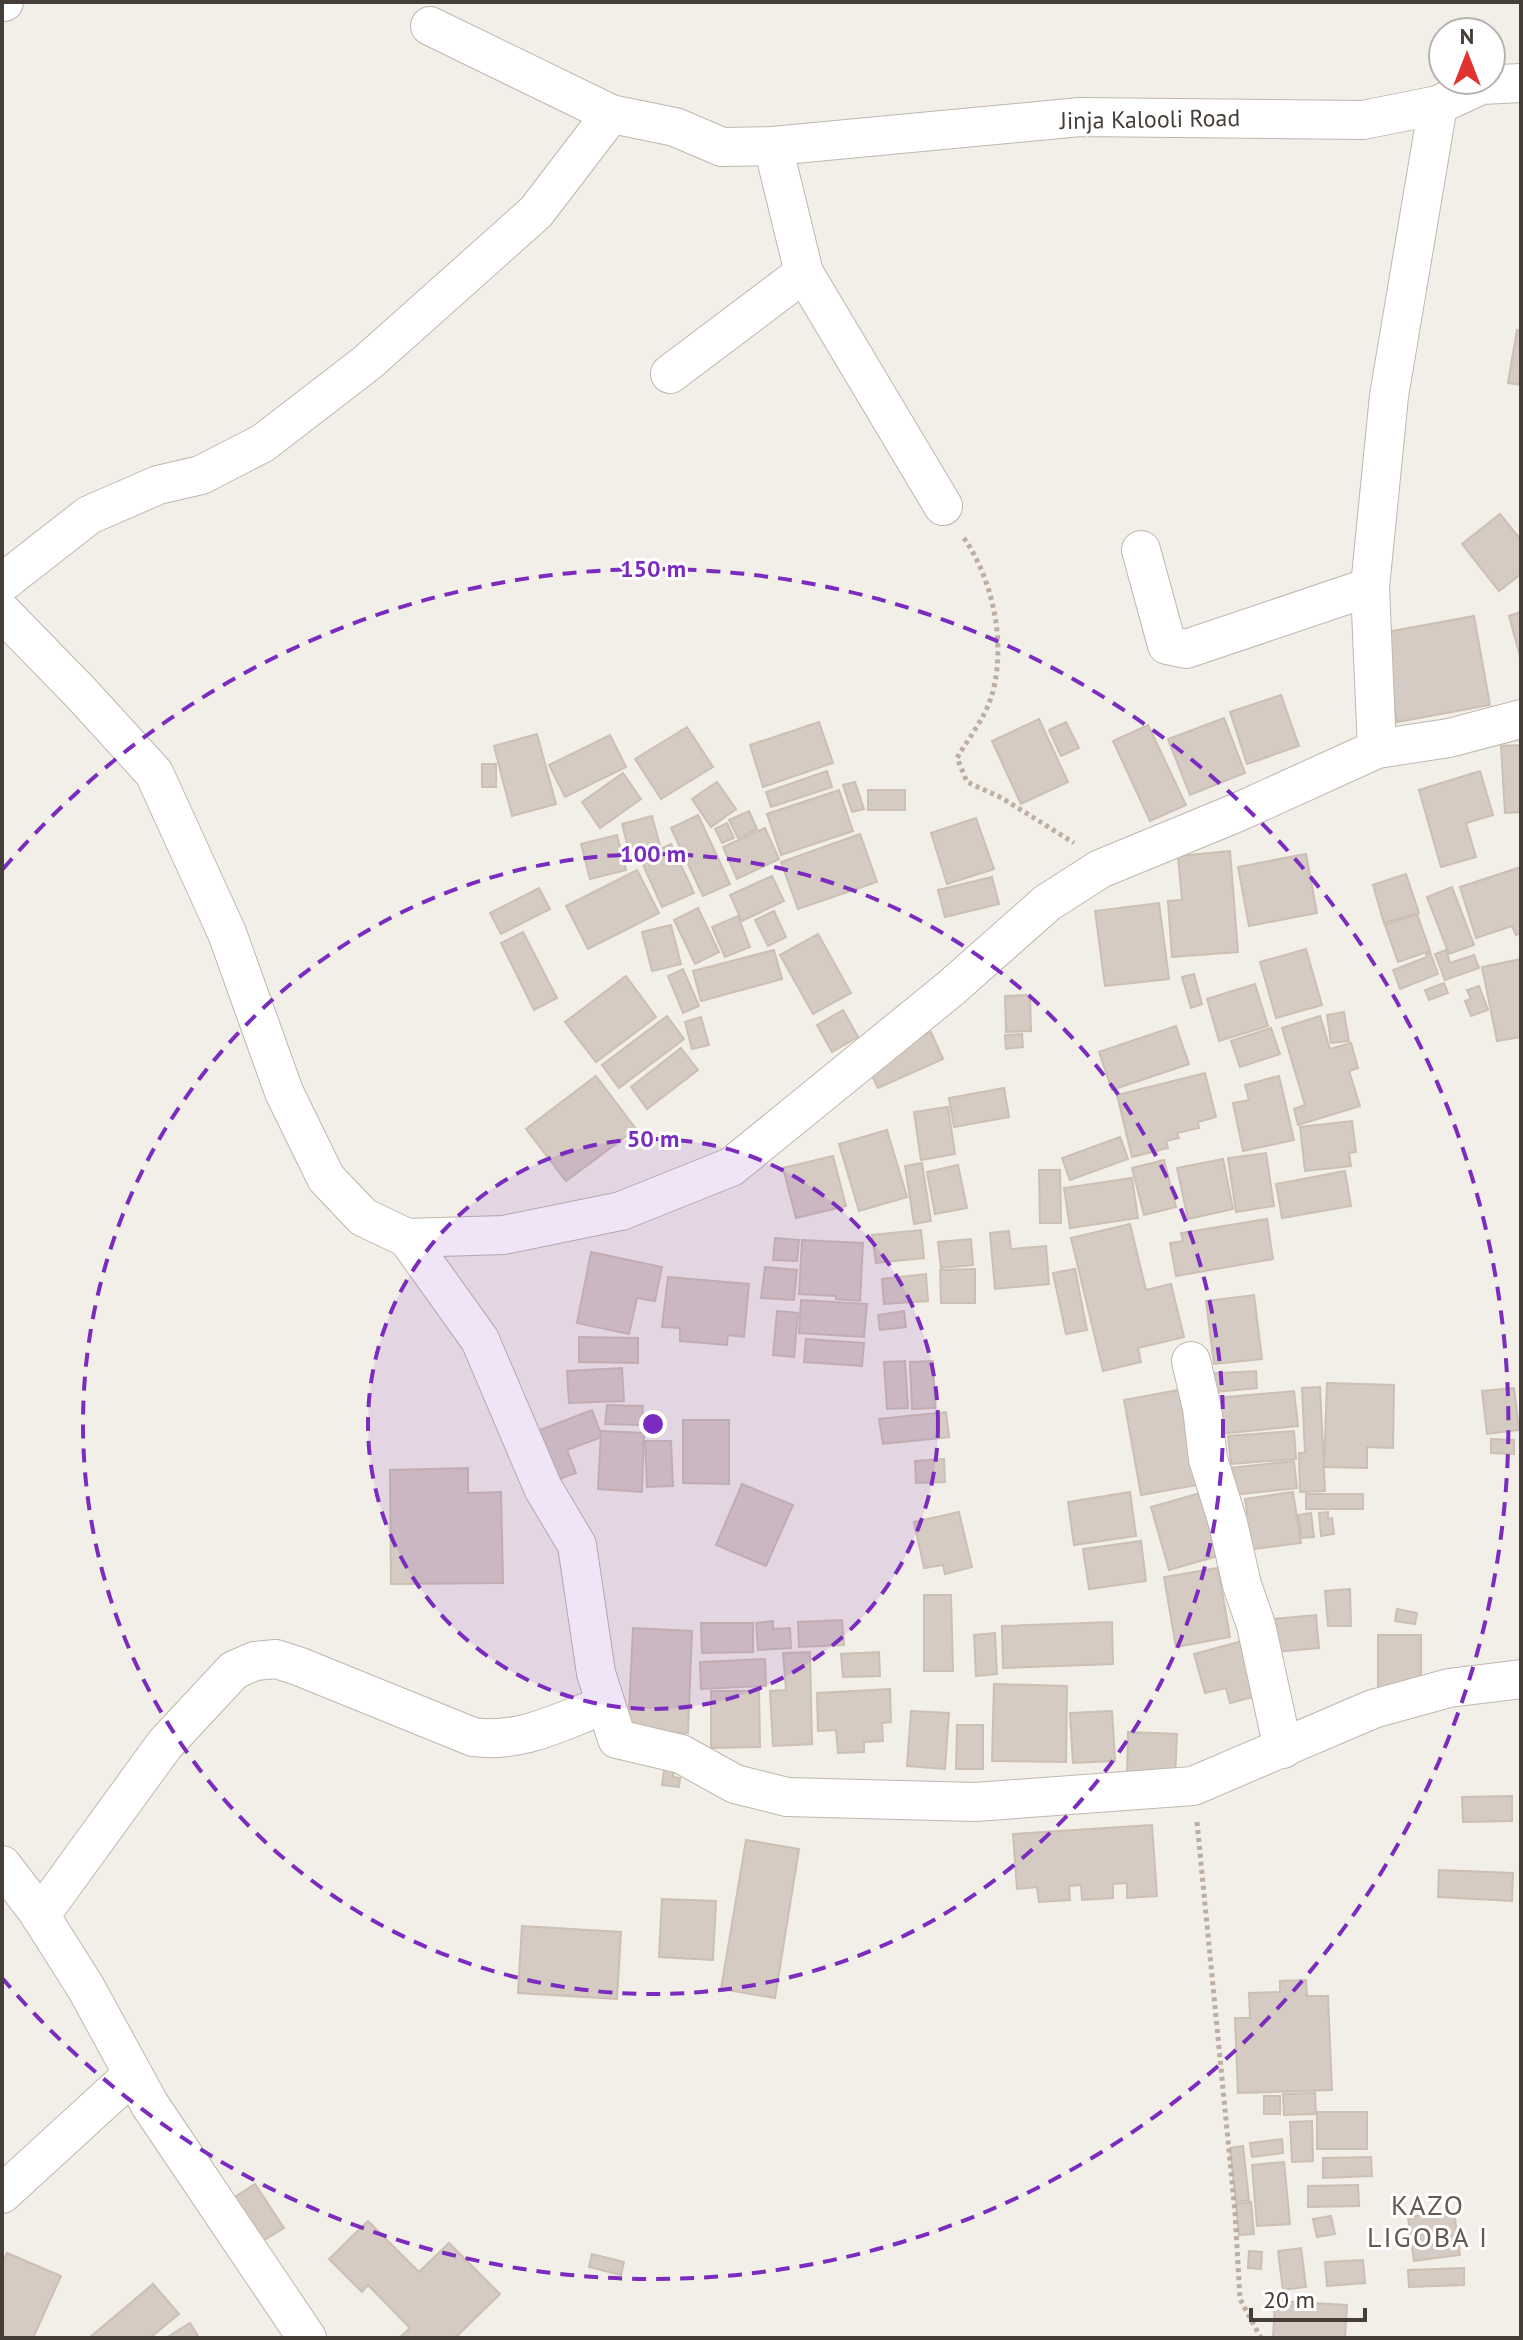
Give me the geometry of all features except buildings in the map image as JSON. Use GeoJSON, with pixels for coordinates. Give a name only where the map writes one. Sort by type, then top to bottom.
{"type":"FeatureCollection","features":[{"type":"Feature","properties":{"kind":"street","name":"Jinja Kalooli Road"},"geometry":{"type":"LineString","coordinates":[[430,26],[611,114],[675,127],[722,147],[773,146],[1080,117],[1363,120],[1438,105],[1481,85],[1521,83]]}},
{"type":"Feature","properties":{"kind":"street"},"geometry":{"type":"LineString","coordinates":[[1377,749],[1370,587],[1389,396],[1438,105]]}},
{"type":"Feature","properties":{"kind":"street"},"geometry":{"type":"LineString","coordinates":[[2,583],[89,515],[158,485],[201,475],[263,443],[368,362],[536,212],[611,114]]}},
{"type":"Feature","properties":{"kind":"street"},"geometry":{"type":"LineString","coordinates":[[773,146],[804,273],[943,506]]}},
{"type":"Feature","properties":{"kind":"street"},"geometry":{"type":"LineString","coordinates":[[670,374],[804,273]]}},
{"type":"Feature","properties":{"kind":"street"},"geometry":{"type":"LineString","coordinates":[[1141,550],[1167,645],[1186,649],[1370,587]]}},
{"type":"Feature","properties":{"kind":"street"},"geometry":{"type":"LineString","coordinates":[[2,612],[154,773],[227,933],[284,1092],[326,1178],[363,1217],[407,1238],[504,1235],[621,1211],[731,1167],[951,988],[1047,903],[1108,865],[1236,813],[1377,749],[1449,738],[1521,719]]}},
{"type":"Feature","properties":{"kind":"street"},"geometry":{"type":"LineString","coordinates":[[407,1238],[480,1340],[543,1488],[577,1545],[596,1673],[617,1739],[681,1754],[735,1784],[787,1797],[975,1802],[1193,1786],[1373,1709],[1449,1688],[1521,1679]]}},
{"type":"Feature","properties":{"kind":"street"},"geometry":{"type":"LineString","coordinates":[[1191,1361],[1202,1408],[1208,1459],[1256,1625],[1283,1749]]}},
{"type":"Feature","properties":{"kind":"street"},"geometry":{"type":"LineString","coordinates":[[40,1916],[165,1744],[234,1670],[255,1661],[276,1659],[298,1666],[484,1739],[519,1737],[605,1705]]}},
{"type":"Feature","properties":{"kind":"street"},"geometry":{"type":"LineString","coordinates":[[2,1865],[40,1916],[86,1988],[158,2118],[307,2338]]}},
{"type":"Feature","properties":{"kind":"street"},"geometry":{"type":"LineString","coordinates":[[2,2194],[133,2074]]}},
{"type":"Feature","properties":{"kind":"path"},"geometry":{"type":"LineString","coordinates":[[943,506],[978,559],[1000,639],[990,699],[957,758],[967,782],[1002,798],[1108,865]]}},
{"type":"Feature","properties":{"kind":"path"},"geometry":{"type":"LineString","coordinates":[[1193,1786],[1235,2212],[1240,2299],[1261,2338]]}},
{"type":"Feature","properties":{"kind":"district","name":"KAZO LIGOBA I"},"geometry":{"type":"Point","coordinates":[1428,2220]}}]}
